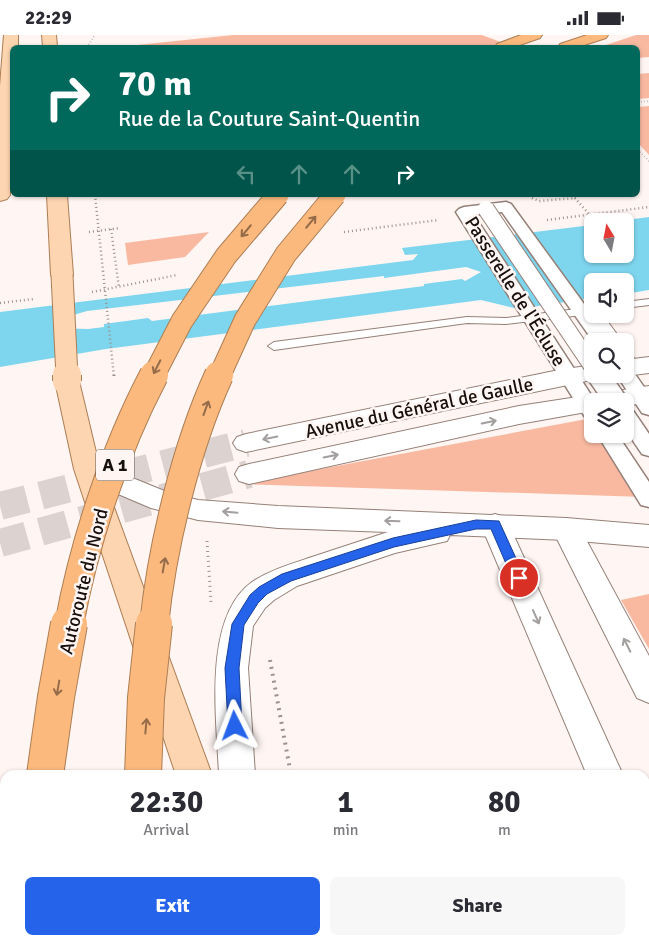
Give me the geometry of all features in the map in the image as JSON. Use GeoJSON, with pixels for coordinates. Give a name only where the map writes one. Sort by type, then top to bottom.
{"type":"FeatureCollection","features":[{"type":"Feature","properties":{"kind":"highway"},"geometry":{"type":"LineString","coordinates":[[508,45],[535,35]]}},
{"type":"Feature","properties":{"kind":"highway"},"geometry":{"type":"LineString","coordinates":[[570,45],[600,35]]}},
{"type":"Feature","properties":{"kind":"highway","name":"Autoroute du Nord"},"geometry":{"type":"LineString","coordinates":[[47,770],[69,628],[95,525],[118,455],[156,369],[197,297],[239,239],[276,197]]}},
{"type":"Feature","properties":{"kind":"highway"},"geometry":{"type":"LineString","coordinates":[[144,770],[144,745],[153,637],[159,599],[170,532],[198,430],[231,347],[254,305],[286,255],[333,197]]}},
{"type":"Feature","properties":{"kind":"main road"},"geometry":{"type":"LineString","coordinates":[[0,195],[3,122],[10,49]]}},
{"type":"Feature","properties":{"kind":"main road"},"geometry":{"type":"LineString","coordinates":[[57,197],[67,381],[87,469],[192,770]]}},
{"type":"Feature","properties":{"kind":"street","name":"Passerelle de l'Écluse"},"geometry":{"type":"LineString","coordinates":[[584,400],[464,212],[506,207],[596,333]]}},
{"type":"Feature","properties":{"kind":"street","name":"Passerelle de l'Écluse"},"geometry":{"type":"LineString","coordinates":[[486,209],[584,354]]}},
{"type":"Feature","properties":{"kind":"street"},"geometry":{"type":"LineString","coordinates":[[634,371],[649,408]]}},
{"type":"Feature","properties":{"kind":"street","name":"Avenue du Général de Gaulle"},"geometry":{"type":"LineString","coordinates":[[246,443],[584,374]]}},
{"type":"Feature","properties":{"kind":"street"},"geometry":{"type":"LineString","coordinates":[[634,396],[649,394]]}},
{"type":"Feature","properties":{"kind":"street","name":"Avenue du Général de Gaulle"},"geometry":{"type":"LineString","coordinates":[[249,474],[520,415],[584,404]]}},
{"type":"Feature","properties":{"kind":"street"},"geometry":{"type":"LineString","coordinates":[[634,427],[649,449]]}},
{"type":"Feature","properties":{"kind":"street"},"geometry":{"type":"LineString","coordinates":[[613,443],[649,499]]}},
{"type":"Feature","properties":{"kind":"street"},"geometry":{"type":"LineString","coordinates":[[87,469],[161,501],[198,510],[278,517],[566,529],[649,536]]}},
{"type":"Feature","properties":{"kind":"street"},"geometry":{"type":"LineString","coordinates":[[237,770],[232,668],[238,624],[254,599],[263,591],[295,575],[393,542],[485,525]]}},
{"type":"Feature","properties":{"kind":"street"},"geometry":{"type":"LineString","coordinates":[[485,525],[604,770]]}},
{"type":"Feature","properties":{"kind":"street"},"geometry":{"type":"LineString","coordinates":[[566,529],[649,688]]}},
{"type":"Feature","properties":{"kind":"lane"},"geometry":{"type":"LineString","coordinates":[[634,304],[649,302]]}},
{"type":"Feature","properties":{"kind":"lane"},"geometry":{"type":"LineString","coordinates":[[274,346],[467,320],[506,321],[584,311]]}},
{"type":"Feature","properties":{"kind":"path"},"geometry":{"type":"LineString","coordinates":[[640,152],[649,161]]}},
{"type":"Feature","properties":{"kind":"path"},"geometry":{"type":"LineString","coordinates":[[95,197],[97,230],[114,377]]}},
{"type":"Feature","properties":{"kind":"path"},"geometry":{"type":"LineString","coordinates":[[539,201],[576,198],[589,213]]}},
{"type":"Feature","properties":{"kind":"path"},"geometry":{"type":"LineString","coordinates":[[639,208],[649,207]]}},
{"type":"Feature","properties":{"kind":"path"},"geometry":{"type":"LineString","coordinates":[[89,231],[120,227]]}},
{"type":"Feature","properties":{"kind":"path"},"geometry":{"type":"LineString","coordinates":[[111,229],[119,288]]}},
{"type":"Feature","properties":{"kind":"path"},"geometry":{"type":"LineString","coordinates":[[207,537],[210,592],[215,610]]}},
{"type":"Feature","properties":{"kind":"path"},"geometry":{"type":"LineString","coordinates":[[268,650],[290,770]]}},
{"type":"Feature","properties":{"kind":"shaded area"},"geometry":{"type":"Polygon","coordinates":[[[233,35],[482,35],[509,45],[137,45],[233,35]]]}},
{"type":"Feature","properties":{"kind":"shaded area"},"geometry":{"type":"Polygon","coordinates":[[[636,35],[649,35],[649,57],[640,58],[640,45],[606,45],[636,35]]]}},
{"type":"Feature","properties":{"kind":"shaded area"},"geometry":{"type":"Polygon","coordinates":[[[649,73],[649,98],[640,99],[640,74],[649,73]]]}},
{"type":"Feature","properties":{"kind":"shaded area"},"geometry":{"type":"Polygon","coordinates":[[[649,106],[649,155],[640,145],[640,107],[649,106]]]}},
{"type":"Feature","properties":{"kind":"shaded area"},"geometry":{"type":"Polygon","coordinates":[[[209,232],[185,257],[128,265],[125,243],[209,232]]]}},
{"type":"Feature","properties":{"kind":"shaded area"},"geometry":{"type":"Polygon","coordinates":[[[584,420],[584,443],[608,443],[644,497],[241,484],[584,420]]]}},
{"type":"Feature","properties":{"kind":"shaded area"},"geometry":{"type":"Polygon","coordinates":[[[649,594],[649,649],[621,600],[649,594]]]}},
{"type":"Feature","properties":{"kind":"water"},"geometry":{"type":"Polygon","coordinates":[[[649,217],[649,290],[634,292],[634,273],[584,273],[584,299],[518,309],[481,300],[106,349],[0,367],[0,312],[413,260],[418,254],[405,255],[402,248],[584,226],[584,263],[634,263],[634,219],[649,217]],[[466,267],[87,311],[53,321],[53,328],[88,329],[104,327],[104,324],[148,318],[152,321],[424,286],[424,284],[462,279],[465,281],[481,272],[466,267]]]}},
{"type":"Feature","properties":{"kind":"tunnel"},"geometry":{"type":"LineString","coordinates":[[0,506],[246,443]]}},
{"type":"Feature","properties":{"kind":"tunnel"},"geometry":{"type":"LineString","coordinates":[[0,543],[249,474]]}},
{"type":"Feature","properties":{"kind":"route"},"geometry":{"type":"LineString","coordinates":[[235,726],[232,668],[238,624],[254,599],[263,591],[286,578],[393,542],[476,524],[495,525],[519,578]]}}]}
